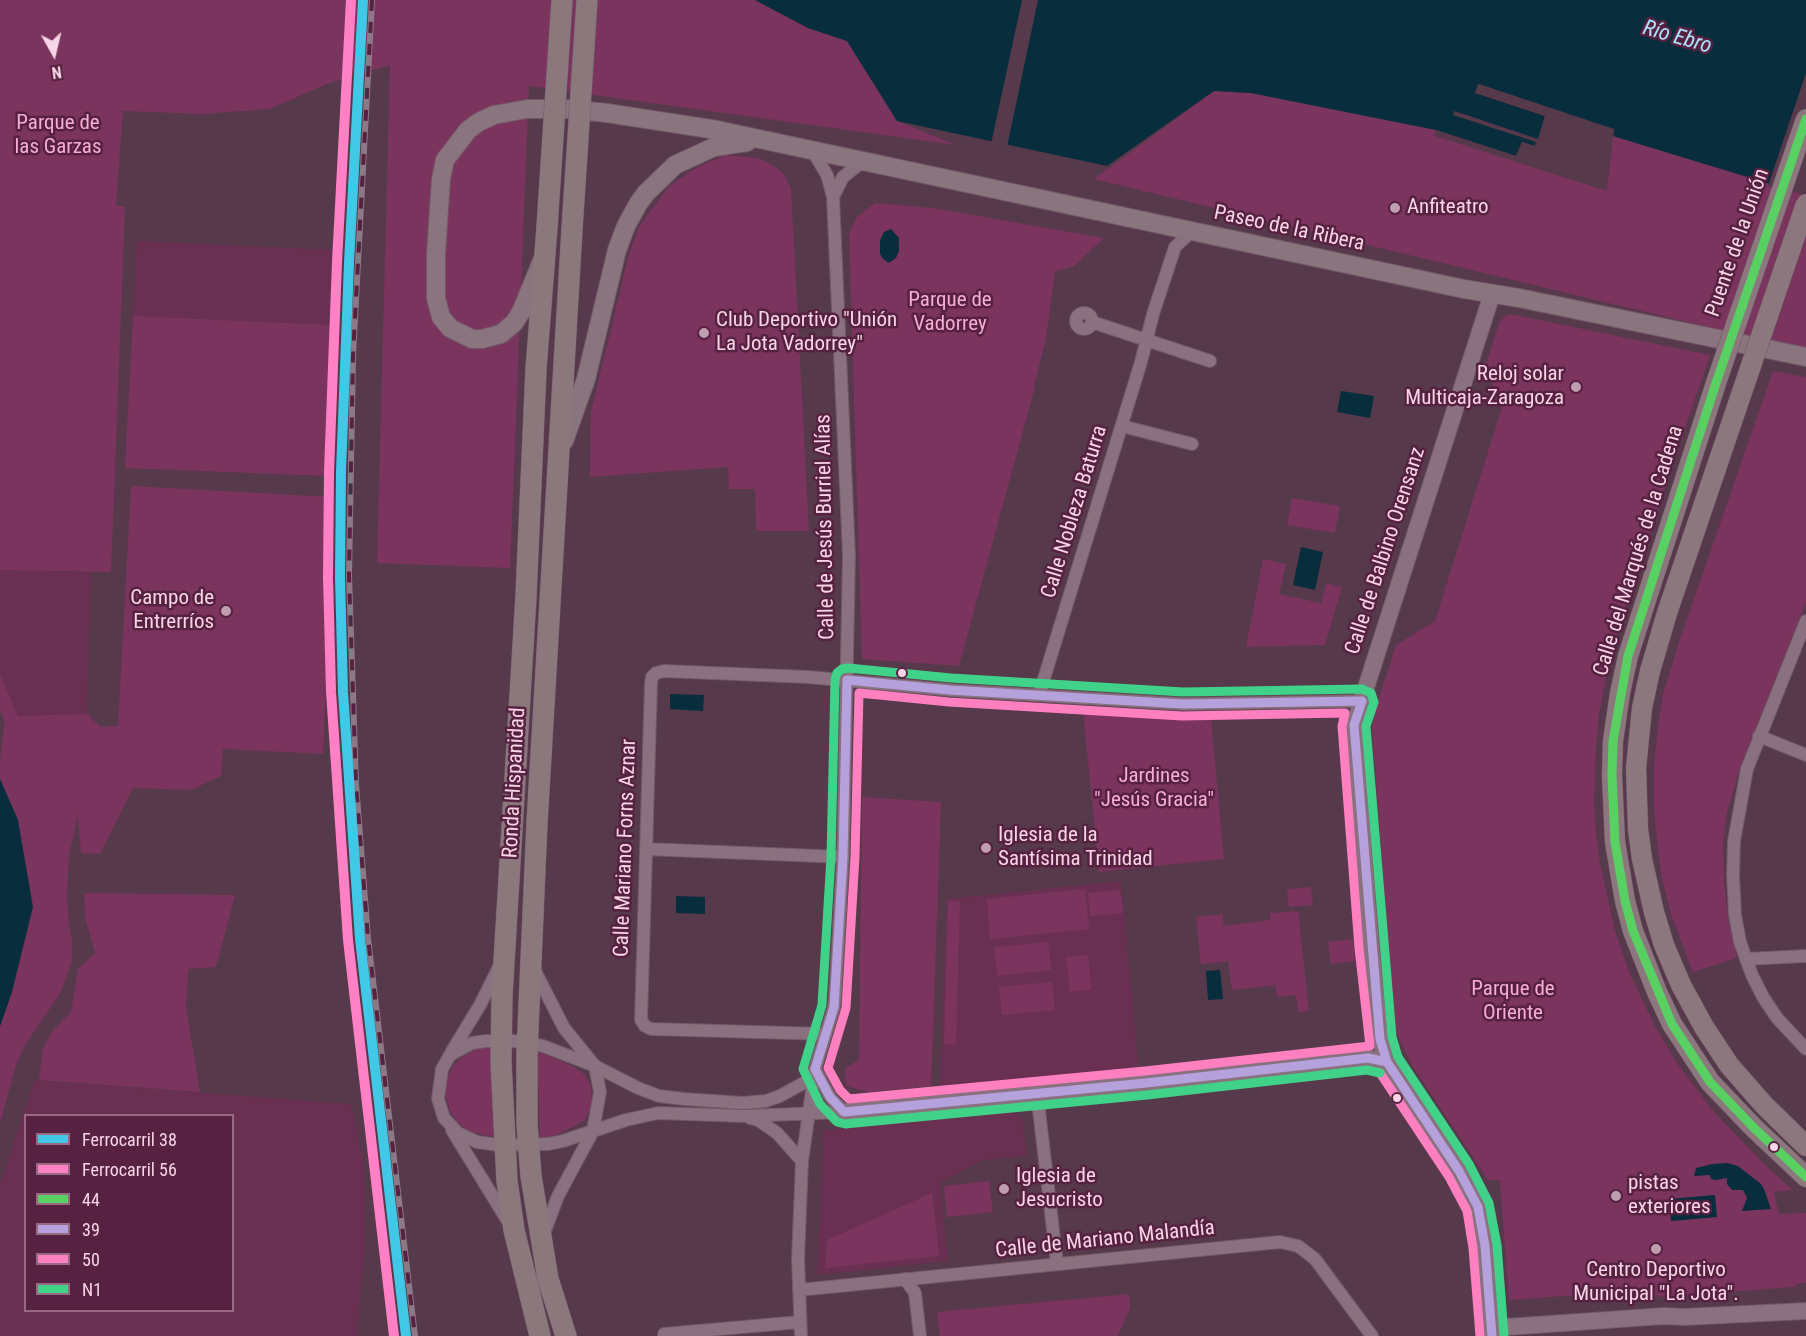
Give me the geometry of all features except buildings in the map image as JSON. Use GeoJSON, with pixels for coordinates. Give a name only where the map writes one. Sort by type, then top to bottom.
{"type":"FeatureCollection","features":[{"type":"Feature","properties":{"kind":"highway","name":"Ronda Hispanidad"},"geometry":{"type":"LineString","coordinates":[[540,1336],[514,1230],[507,1181],[502,1040],[504,955],[526,596],[536,369],[562,0]]}},
{"type":"Feature","properties":{"kind":"highway","name":"Ronda Hispanidad"},"geometry":{"type":"LineString","coordinates":[[566,1336],[548,1279],[531,1176],[527,1042],[558,458],[587,0]]}},
{"type":"Feature","properties":{"kind":"main road","name":"Paseo de la Ribera"},"geometry":{"type":"LineString","coordinates":[[545,254],[521,312],[514,323],[501,334],[482,339],[464,337],[450,328],[441,318],[437,307],[435,284],[441,179],[446,160],[452,149],[468,130],[479,122],[510,111],[568,109],[663,120],[1492,294],[1806,357]]}},
{"type":"Feature","properties":{"kind":"main road","name":"Puente de la Unión"},"geometry":{"type":"LineString","coordinates":[[1716,383],[1806,119]]}},
{"type":"Feature","properties":{"kind":"main road"},"geometry":{"type":"LineString","coordinates":[[558,458],[585,379],[617,250],[638,204],[667,171],[696,154],[714,147],[764,140]]}},
{"type":"Feature","properties":{"kind":"main road"},"geometry":{"type":"LineString","coordinates":[[1806,204],[1667,613],[1650,670],[1642,708],[1635,768],[1638,830],[1651,901],[1664,945],[1681,985],[1698,1017],[1729,1065],[1764,1105],[1806,1146]]}},
{"type":"Feature","properties":{"kind":"main road","name":"Calle del Marqués de la Cadena"},"geometry":{"type":"LineString","coordinates":[[1716,383],[1634,637],[1622,684],[1613,741],[1612,810],[1615,842],[1625,901],[1633,931],[1656,992],[1672,1024],[1717,1089],[1806,1177]]}},
{"type":"Feature","properties":{"kind":"street","name":"Calle de Jesús Burriel Alías"},"geometry":{"type":"LineString","coordinates":[[801,1336],[798,1216],[802,1161],[815,1069],[834,1007],[843,857],[849,555],[833,196],[827,175],[812,150]]}},
{"type":"Feature","properties":{"kind":"street"},"geometry":{"type":"LineString","coordinates":[[833,196],[843,177],[862,162]]}},
{"type":"Feature","properties":{"kind":"street"},"geometry":{"type":"LineString","coordinates":[[1168,226],[1175,247]]}},
{"type":"Feature","properties":{"kind":"street","name":"Calle Nobleza Baturra"},"geometry":{"type":"LineString","coordinates":[[1039,695],[1175,247],[1192,231]]}},
{"type":"Feature","properties":{"kind":"street","name":"Calle de Balbino Orensanz"},"geometry":{"type":"LineString","coordinates":[[1492,294],[1354,725],[1377,1024],[1387,1062],[1460,1171],[1478,1208],[1485,1246],[1492,1332]]}},
{"type":"Feature","properties":{"kind":"street"},"geometry":{"type":"LineString","coordinates":[[1092,322],[1209,361]]}},
{"type":"Feature","properties":{"kind":"street"},"geometry":{"type":"LineString","coordinates":[[1122,426],[1192,444]]}},
{"type":"Feature","properties":{"kind":"street"},"geometry":{"type":"LineString","coordinates":[[1806,621],[1747,769],[1734,841],[1733,874],[1735,915],[1746,959],[1763,997],[1776,1018],[1806,1049]]}},
{"type":"Feature","properties":{"kind":"street","name":"Calle Mariano Forns Aznar"},"geometry":{"type":"LineString","coordinates":[[826,1034],[651,1029],[641,1020],[652,677],[664,671],[847,680]]}},
{"type":"Feature","properties":{"kind":"street"},"geometry":{"type":"LineString","coordinates":[[847,680],[1183,704],[1362,701]]}},
{"type":"Feature","properties":{"kind":"street"},"geometry":{"type":"LineString","coordinates":[[1759,736],[1806,755]]}},
{"type":"Feature","properties":{"kind":"street"},"geometry":{"type":"LineString","coordinates":[[646,849],[843,857]]}},
{"type":"Feature","properties":{"kind":"street"},"geometry":{"type":"LineString","coordinates":[[504,955],[480,1005],[442,1069],[438,1090],[440,1108],[455,1138],[514,1230]]}},
{"type":"Feature","properties":{"kind":"street"},"geometry":{"type":"LineString","coordinates":[[1746,959],[1806,956]]}},
{"type":"Feature","properties":{"kind":"street"},"geometry":{"type":"LineString","coordinates":[[530,957],[543,989],[564,1028],[595,1066],[600,1102],[593,1131],[558,1196],[542,1240]]}},
{"type":"Feature","properties":{"kind":"street"},"geometry":{"type":"LineString","coordinates":[[450,1055],[472,1043],[502,1040],[527,1042],[564,1053],[595,1066],[638,1089],[659,1096],[742,1103],[766,1101],[780,1096],[807,1081],[815,1069],[830,1097],[844,1112]]}},
{"type":"Feature","properties":{"kind":"street"},"geometry":{"type":"LineString","coordinates":[[450,1127],[477,1143],[529,1145],[563,1141],[637,1116],[658,1113],[746,1116],[808,1115],[1146,1083],[1368,1058],[1387,1062]]}},
{"type":"Feature","properties":{"kind":"street"},"geometry":{"type":"LineString","coordinates":[[1037,1092],[1057,1264]]}},
{"type":"Feature","properties":{"kind":"street"},"geometry":{"type":"LineString","coordinates":[[746,1116],[758,1120],[777,1133],[802,1161]]}},
{"type":"Feature","properties":{"kind":"street","name":"Calle de Mariano Malandía"},"geometry":{"type":"LineString","coordinates":[[799,1290],[1289,1243],[1298,1246],[1315,1259],[1372,1336]]}},
{"type":"Feature","properties":{"kind":"street"},"geometry":{"type":"LineString","coordinates":[[905,1280],[915,1293],[920,1336]]}},
{"type":"Feature","properties":{"kind":"street"},"geometry":{"type":"LineString","coordinates":[[1492,1332],[1664,1316],[1684,1317],[1798,1310],[1806,1305]]}},
{"type":"Feature","properties":{"kind":"street"},"geometry":{"type":"LineString","coordinates":[[664,1335],[800,1323]]}},
{"type":"Feature","properties":{"kind":"shaded area"},"geometry":{"type":"Polygon","coordinates":[[[137,241],[335,250],[331,325],[133,316],[137,241]]]}},
{"type":"Feature","properties":{"kind":"shaded area"},"geometry":{"type":"Polygon","coordinates":[[[0,570],[91,572],[87,714],[18,716],[0,674],[0,570]]]}},
{"type":"Feature","properties":{"kind":"shaded area"},"geometry":{"type":"Polygon","coordinates":[[[1121,881],[1139,1072],[940,1093],[947,899],[1121,881]]]}},
{"type":"Feature","properties":{"kind":"shaded area"},"geometry":{"type":"Polygon","coordinates":[[[34,1080],[351,1104],[363,1159],[365,1242],[357,1336],[0,1336],[0,1184],[34,1080]]]}},
{"type":"Feature","properties":{"kind":"shaded area"},"geometry":{"type":"Polygon","coordinates":[[[1016,1113],[1022,1119],[1027,1156],[983,1160],[940,1183],[948,1261],[817,1275],[824,1130],[1016,1113]]]}},
{"type":"Feature","properties":{"kind":"green space","name":"Parque de las Garzas"},"geometry":{"type":"Polygon","coordinates":[[[0,0],[755,0],[808,28],[847,41],[897,121],[956,145],[529,86],[510,568],[377,563],[390,65],[327,84],[270,109],[203,114],[123,111],[116,205],[125,207],[111,572],[0,570],[0,0]]]}},
{"type":"Feature","properties":{"kind":"green space"},"geometry":{"type":"Polygon","coordinates":[[[1214,91],[1251,93],[1436,130],[1435,136],[1607,191],[1613,136],[1767,183],[1806,192],[1806,349],[1094,179],[1214,91]]]}},
{"type":"Feature","properties":{"kind":"green space","name":"Club Deportivo \"Unión La Jota Vadorrey\""},"geometry":{"type":"Polygon","coordinates":[[[725,155],[758,158],[772,165],[782,172],[791,188],[809,531],[756,531],[755,489],[729,489],[728,467],[590,477],[591,412],[629,254],[639,227],[669,186],[696,168],[725,155]]]}},
{"type":"Feature","properties":{"kind":"green space","name":"Parque de Vadorrey"},"geometry":{"type":"Polygon","coordinates":[[[875,203],[933,208],[1104,238],[1073,267],[1055,271],[1046,339],[1035,387],[959,666],[862,659],[849,233],[857,217],[875,203]]]}},
{"type":"Feature","properties":{"kind":"green space","name":"Parque de Oriente"},"geometry":{"type":"Polygon","coordinates":[[[1510,314],[1710,355],[1633,581],[1610,657],[1599,714],[1596,748],[1594,802],[1596,833],[1600,864],[1614,927],[1629,972],[1656,1028],[1677,1063],[1713,1111],[1766,1166],[1793,1190],[1774,1192],[1779,1214],[1806,1213],[1806,1283],[1796,1284],[1795,1287],[1659,1297],[1650,1295],[1646,1290],[1509,1300],[1500,1180],[1488,1180],[1413,1067],[1397,1034],[1394,1020],[1372,729],[1375,711],[1396,645],[1435,621],[1502,407],[1484,365],[1487,362],[1499,323],[1510,314]]]}},
{"type":"Feature","properties":{"kind":"green space"},"geometry":{"type":"Polygon","coordinates":[[[133,316],[331,325],[327,476],[125,468],[133,316]]]}},
{"type":"Feature","properties":{"kind":"green space"},"geometry":{"type":"Polygon","coordinates":[[[1773,371],[1806,377],[1806,602],[1740,768],[1727,812],[1723,844],[1724,881],[1728,917],[1737,958],[1693,972],[1671,914],[1661,874],[1654,807],[1654,767],[1659,718],[1663,694],[1680,639],[1773,371]]]}},
{"type":"Feature","properties":{"kind":"green space","name":"Campo de Entrerríos"},"geometry":{"type":"Polygon","coordinates":[[[131,486],[333,497],[323,754],[223,749],[221,776],[191,790],[133,788],[100,854],[81,853],[78,815],[69,856],[67,897],[72,961],[61,992],[23,1048],[0,1123],[0,1026],[12,992],[18,820],[0,779],[5,721],[0,711],[0,674],[18,716],[87,714],[101,727],[118,726],[131,486]]]}},
{"type":"Feature","properties":{"kind":"green space"},"geometry":{"type":"Polygon","coordinates":[[[1292,498],[1340,506],[1335,533],[1287,525],[1292,498]]]}},
{"type":"Feature","properties":{"kind":"green space"},"geometry":{"type":"Polygon","coordinates":[[[1263,559],[1286,564],[1279,594],[1321,603],[1326,583],[1342,587],[1325,645],[1246,647],[1263,559]]]}},
{"type":"Feature","properties":{"kind":"green space","name":"Jardines \"Jesús Gracia\""},"geometry":{"type":"Polygon","coordinates":[[[1083,711],[1211,719],[1224,859],[1099,872],[1083,711]]]}},
{"type":"Feature","properties":{"kind":"green space"},"geometry":{"type":"Polygon","coordinates":[[[862,797],[941,802],[931,1086],[869,1092],[846,1086],[845,1069],[859,1059],[862,797]]]}},
{"type":"Feature","properties":{"kind":"green space"},"geometry":{"type":"Polygon","coordinates":[[[1311,887],[1313,905],[1289,907],[1287,889],[1311,887]]]}},
{"type":"Feature","properties":{"kind":"green space"},"geometry":{"type":"Polygon","coordinates":[[[1085,889],[1089,929],[990,939],[987,899],[1085,889]]]}},
{"type":"Feature","properties":{"kind":"green space"},"geometry":{"type":"Polygon","coordinates":[[[1120,890],[1123,913],[1090,916],[1088,893],[1120,890]]]}},
{"type":"Feature","properties":{"kind":"green space"},"geometry":{"type":"Polygon","coordinates":[[[84,893],[235,895],[216,967],[188,969],[186,1008],[200,1092],[39,1080],[43,1048],[53,1030],[71,1012],[78,969],[95,953],[85,917],[84,893]]]}},
{"type":"Feature","properties":{"kind":"green space"},"geometry":{"type":"Polygon","coordinates":[[[948,901],[960,901],[956,1045],[944,1044],[948,901]]]}},
{"type":"Feature","properties":{"kind":"green space"},"geometry":{"type":"Polygon","coordinates":[[[1298,911],[1309,1011],[1298,1012],[1296,995],[1277,997],[1275,985],[1232,990],[1228,961],[1201,964],[1196,917],[1222,914],[1224,926],[1270,920],[1270,913],[1298,911]]]}},
{"type":"Feature","properties":{"kind":"green space"},"geometry":{"type":"Polygon","coordinates":[[[1353,939],[1355,961],[1331,964],[1328,942],[1353,939]]]}},
{"type":"Feature","properties":{"kind":"green space"},"geometry":{"type":"Polygon","coordinates":[[[1048,942],[1051,970],[997,976],[994,947],[1048,942]]]}},
{"type":"Feature","properties":{"kind":"green space"},"geometry":{"type":"Polygon","coordinates":[[[1088,955],[1091,990],[1070,992],[1066,957],[1088,955]]]}},
{"type":"Feature","properties":{"kind":"green space"},"geometry":{"type":"Polygon","coordinates":[[[1052,982],[1055,1010],[1002,1015],[999,987],[1052,982]]]}},
{"type":"Feature","properties":{"kind":"green space"},"geometry":{"type":"Polygon","coordinates":[[[493,1047],[495,1137],[470,1132],[457,1122],[450,1111],[446,1097],[446,1082],[452,1067],[476,1049],[493,1047]]]}},
{"type":"Feature","properties":{"kind":"green space"},"geometry":{"type":"Polygon","coordinates":[[[537,1052],[574,1067],[584,1074],[590,1084],[592,1096],[590,1110],[584,1121],[557,1135],[540,1138],[537,1052]]]}},
{"type":"Feature","properties":{"kind":"green space"},"geometry":{"type":"Polygon","coordinates":[[[989,1181],[993,1212],[947,1217],[944,1186],[989,1181]]]}},
{"type":"Feature","properties":{"kind":"green space"},"geometry":{"type":"Polygon","coordinates":[[[932,1193],[939,1256],[825,1268],[827,1240],[932,1193]]]}},
{"type":"Feature","properties":{"kind":"green space"},"geometry":{"type":"Polygon","coordinates":[[[1129,1294],[1130,1308],[1118,1336],[940,1336],[937,1312],[1129,1294]]]}},
{"type":"Feature","properties":{"kind":"water","name":"Río Ebro"},"geometry":{"type":"Polygon","coordinates":[[[755,0],[1806,0],[1806,192],[1767,183],[1613,136],[1614,129],[1479,84],[1476,93],[1545,116],[1538,140],[1455,111],[1536,142],[1535,146],[1522,142],[1516,156],[1436,130],[1251,93],[1214,91],[1107,166],[897,121],[847,41],[808,28],[755,0]]]}},
{"type":"Feature","properties":{"kind":"water"},"geometry":{"type":"Polygon","coordinates":[[[891,229],[899,238],[899,251],[896,258],[889,263],[880,254],[880,240],[884,232],[891,229]]]}},
{"type":"Feature","properties":{"kind":"water"},"geometry":{"type":"Polygon","coordinates":[[[1341,391],[1374,396],[1370,418],[1337,412],[1341,391]]]}},
{"type":"Feature","properties":{"kind":"water"},"geometry":{"type":"Polygon","coordinates":[[[1301,547],[1323,552],[1315,590],[1293,585],[1301,547]]]}},
{"type":"Feature","properties":{"kind":"water"},"geometry":{"type":"Polygon","coordinates":[[[670,694],[704,695],[703,711],[670,709],[670,694]]]}},
{"type":"Feature","properties":{"kind":"water"},"geometry":{"type":"Polygon","coordinates":[[[0,779],[18,820],[33,907],[12,992],[0,1026],[0,779]]]}},
{"type":"Feature","properties":{"kind":"water"},"geometry":{"type":"Polygon","coordinates":[[[676,896],[705,897],[705,914],[676,913],[676,896]]]}},
{"type":"Feature","properties":{"kind":"water"},"geometry":{"type":"Polygon","coordinates":[[[1220,970],[1223,999],[1208,1000],[1206,971],[1220,970]]]}},
{"type":"Feature","properties":{"kind":"water"},"geometry":{"type":"Polygon","coordinates":[[[1727,1163],[1738,1166],[1761,1184],[1771,1209],[1742,1211],[1747,1198],[1743,1190],[1732,1190],[1727,1184],[1727,1178],[1716,1180],[1711,1179],[1710,1175],[1694,1176],[1696,1168],[1727,1163]]]}},
{"type":"Feature","properties":{"kind":"water"},"geometry":{"type":"Polygon","coordinates":[[[1715,1195],[1717,1217],[1671,1221],[1669,1199],[1715,1195]]]}},
{"type":"Feature","properties":{"kind":"pier"},"geometry":{"type":"Polygon","coordinates":[[[1022,0],[1038,0],[1007,147],[991,144],[1022,0]]]}},
{"type":"Feature","properties":{"kind":"pier"},"geometry":{"type":"Polygon","coordinates":[[[1806,73],[1806,195],[1768,186],[1806,73]]]}},
{"type":"Feature","properties":{"kind":"pier"},"geometry":{"type":"Polygon","coordinates":[[[1478,84],[1614,130],[1613,139],[1610,136],[1611,132],[1480,87],[1479,91],[1547,114],[1548,117],[1537,148],[1524,146],[1516,159],[1435,133],[1436,130],[1516,156],[1522,142],[1535,146],[1536,142],[1453,115],[1454,111],[1538,139],[1545,116],[1475,93],[1478,84]]]}},
{"type":"Feature","properties":{"kind":"railway"},"geometry":{"type":"LineString","coordinates":[[372,0],[353,356],[349,575],[356,784],[368,938],[415,1336]]}},
{"type":"Feature","properties":{"kind":"rail line","name":"56"},"geometry":{"type":"LineString","coordinates":[[351,0],[329,472],[328,577],[331,692],[348,940],[394,1336]]}},
{"type":"Feature","properties":{"kind":"rail line","name":"38"},"geometry":{"type":"LineString","coordinates":[[363,0],[341,472],[340,577],[343,692],[360,939],[406,1336]]}},
{"type":"Feature","properties":{"kind":"transit line","name":"44"},"geometry":{"type":"LineString","coordinates":[[1806,119],[1716,383],[1628,656],[1613,741],[1612,775],[1615,842],[1625,901],[1633,931],[1672,1024],[1710,1082],[1806,1177]]}},
{"type":"Feature","properties":{"kind":"transit line","name":"N1"},"geometry":{"type":"LineString","coordinates":[[1380,1073],[1367,1070],[1147,1095],[845,1124],[837,1122],[820,1104],[803,1069],[822,1005],[831,857],[837,673],[848,668],[951,678],[1183,692],[1362,689],[1371,693],[1374,702],[1366,726],[1392,1037],[1398,1057],[1469,1164],[1489,1203],[1497,1245],[1504,1335]]}},
{"type":"Feature","properties":{"kind":"transit line","name":"39"},"geometry":{"type":"LineString","coordinates":[[847,680],[950,690],[1183,704],[1362,701],[1354,725],[1380,1039],[1387,1062],[1368,1058],[1146,1083],[844,1112],[830,1097],[815,1069],[834,1007],[843,857],[847,680]]}},
{"type":"Feature","properties":{"kind":"transit line","name":"50"},"geometry":{"type":"LineString","coordinates":[[859,693],[949,702],[1182,716],[1345,713],[1342,726],[1359,948],[1370,1046],[1145,1071],[849,1099],[840,1090],[828,1068],[846,1008],[855,857],[859,693]]}},
{"type":"Feature","properties":{"kind":"transit line","name":"39"},"geometry":{"type":"LineString","coordinates":[[1387,1062],[1459,1171],[1478,1207],[1485,1246],[1492,1336]]}},
{"type":"Feature","properties":{"kind":"transit line","name":"50"},"geometry":{"type":"LineString","coordinates":[[1380,1073],[1449,1177],[1467,1211],[1473,1248],[1480,1336]]}},
{"type":"Feature","properties":{"kind":"place","name":"Anfiteatro"},"geometry":{"type":"Point","coordinates":[1395,208]}},
{"type":"Feature","properties":{"kind":"place","name":"Club Deportivo \"Unión La Jota Vadorrey\""},"geometry":{"type":"Point","coordinates":[704,333]}},
{"type":"Feature","properties":{"kind":"place","name":"Reloj solar Multicaja-Zaragoza"},"geometry":{"type":"Point","coordinates":[1576,387]}},
{"type":"Feature","properties":{"kind":"place","name":"Campo de Entrerríos"},"geometry":{"type":"Point","coordinates":[226,611]}},
{"type":"Feature","properties":{"kind":"place","name":"Iglesia de la Santísima Trinidad"},"geometry":{"type":"Point","coordinates":[986,848]}},
{"type":"Feature","properties":{"kind":"place","name":"Iglesia de Jesucristo"},"geometry":{"type":"Point","coordinates":[1004,1189]}},
{"type":"Feature","properties":{"kind":"place","name":"pistas exteriores"},"geometry":{"type":"Point","coordinates":[1616,1196]}},
{"type":"Feature","properties":{"kind":"place","name":"Centro Deportivo Municipal \"La Jota\"."},"geometry":{"type":"Point","coordinates":[1656,1249]}}]}
